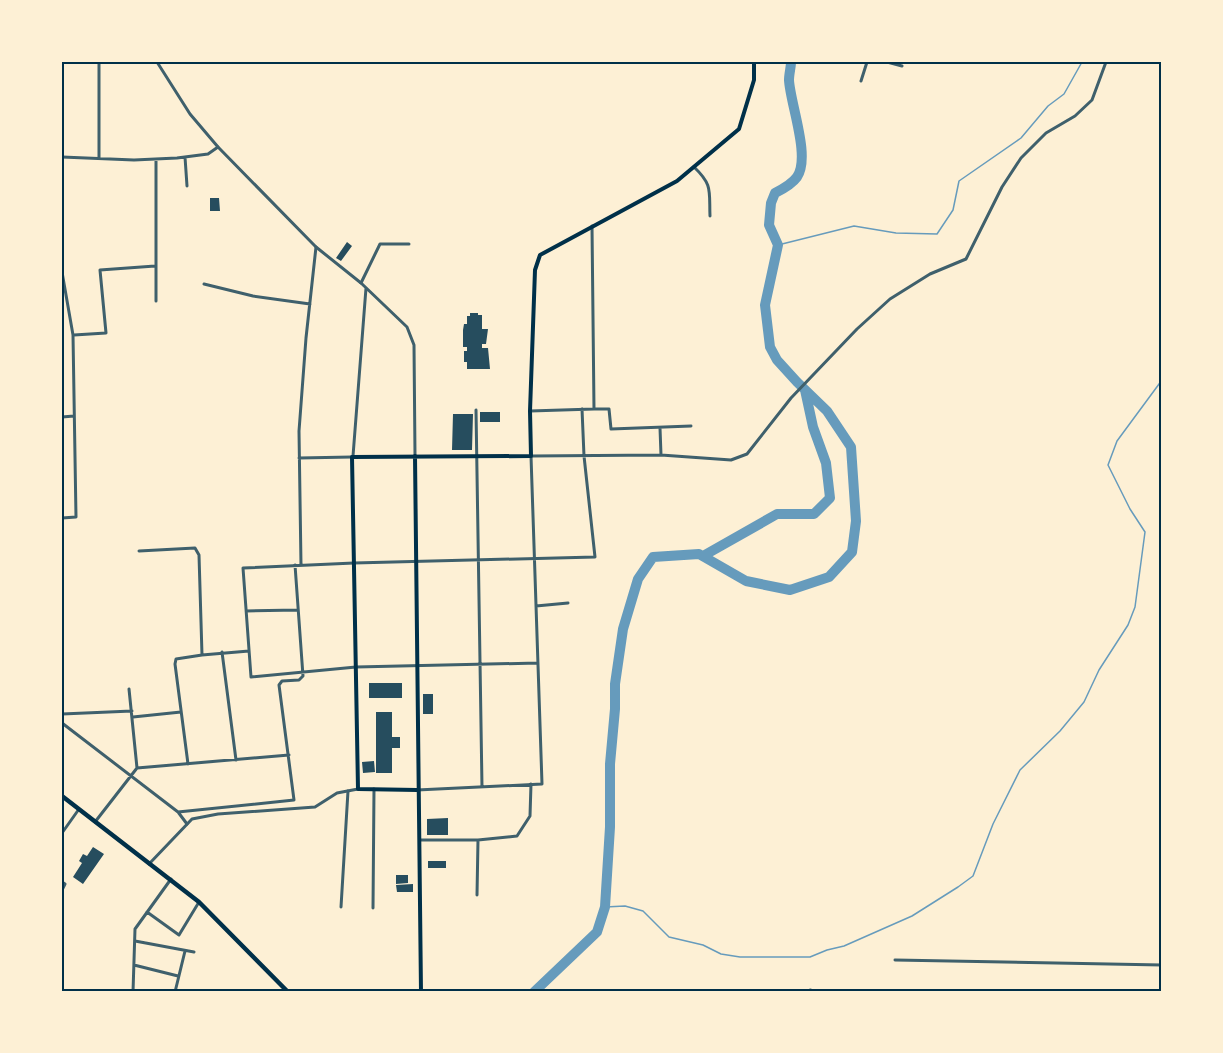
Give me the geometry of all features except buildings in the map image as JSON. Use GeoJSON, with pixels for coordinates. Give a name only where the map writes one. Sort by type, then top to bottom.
{"type":"FeatureCollection","features":[{"type":"Feature","properties":{"kind":"main road"},"geometry":{"type":"LineString","coordinates":[[417,790],[358,789],[352,457],[531,456],[534,270],[540,255],[676,181],[739,129],[754,80],[754,62]]}},
{"type":"Feature","properties":{"kind":"main road"},"geometry":{"type":"LineString","coordinates":[[415,456],[421,992]]}},
{"type":"Feature","properties":{"kind":"main road"},"geometry":{"type":"LineString","coordinates":[[62,796],[199,902],[288,992]]}},
{"type":"Feature","properties":{"kind":"street"},"geometry":{"type":"LineString","coordinates":[[157,62],[190,114],[218,147],[316,247],[361,283],[405,324],[412,337],[415,456]]}},
{"type":"Feature","properties":{"kind":"street"},"geometry":{"type":"LineString","coordinates":[[861,81],[867,62]]}},
{"type":"Feature","properties":{"kind":"street"},"geometry":{"type":"LineString","coordinates":[[887,62],[902,66]]}},
{"type":"Feature","properties":{"kind":"street"},"geometry":{"type":"LineString","coordinates":[[417,790],[542,784],[531,456],[661,455],[731,460],[747,454],[791,398],[857,329],[890,299],[930,274],[966,260],[1002,187],[1021,158],[1046,133],[1075,116],[1092,100],[1106,62]]}},
{"type":"Feature","properties":{"kind":"street"},"geometry":{"type":"LineString","coordinates":[[99,63],[99,158]]}},
{"type":"Feature","properties":{"kind":"street"},"geometry":{"type":"LineString","coordinates":[[62,157],[156,159],[208,154],[218,147]]}},
{"type":"Feature","properties":{"kind":"street"},"geometry":{"type":"LineString","coordinates":[[185,157],[188,186]]}},
{"type":"Feature","properties":{"kind":"street"},"geometry":{"type":"LineString","coordinates":[[156,159],[156,301]]}},
{"type":"Feature","properties":{"kind":"street"},"geometry":{"type":"LineString","coordinates":[[694,167],[706,179],[709,188],[710,216]]}},
{"type":"Feature","properties":{"kind":"street"},"geometry":{"type":"LineString","coordinates":[[592,226],[594,409]]}},
{"type":"Feature","properties":{"kind":"street"},"geometry":{"type":"LineString","coordinates":[[361,283],[380,244],[409,244]]}},
{"type":"Feature","properties":{"kind":"street"},"geometry":{"type":"LineString","coordinates":[[300,564],[299,431],[316,247]]}},
{"type":"Feature","properties":{"kind":"street"},"geometry":{"type":"LineString","coordinates":[[73,336],[106,333],[100,270],[155,266]]}},
{"type":"Feature","properties":{"kind":"street"},"geometry":{"type":"LineString","coordinates":[[62,272],[73,336],[76,516],[62,518]]}},
{"type":"Feature","properties":{"kind":"street"},"geometry":{"type":"LineString","coordinates":[[204,284],[254,296],[310,304]]}},
{"type":"Feature","properties":{"kind":"street"},"geometry":{"type":"LineString","coordinates":[[299,458],[352,457],[366,288]]}},
{"type":"Feature","properties":{"kind":"street"},"geometry":{"type":"LineString","coordinates":[[530,411],[609,409],[611,429],[691,426]]}},
{"type":"Feature","properties":{"kind":"street"},"geometry":{"type":"LineString","coordinates":[[476,410],[482,787]]}},
{"type":"Feature","properties":{"kind":"street"},"geometry":{"type":"LineString","coordinates":[[538,663],[356,668],[251,678],[243,568],[300,564],[595,557],[584,456],[582,410]]}},
{"type":"Feature","properties":{"kind":"street"},"geometry":{"type":"LineString","coordinates":[[62,417],[74,416]]}},
{"type":"Feature","properties":{"kind":"street"},"geometry":{"type":"LineString","coordinates":[[660,428],[661,455]]}},
{"type":"Feature","properties":{"kind":"street"},"geometry":{"type":"LineString","coordinates":[[139,552],[195,548],[199,555],[202,655]]}},
{"type":"Feature","properties":{"kind":"street"},"geometry":{"type":"LineString","coordinates":[[178,812],[294,800],[279,683],[302,678],[303,672],[295,565]]}},
{"type":"Feature","properties":{"kind":"street"},"geometry":{"type":"LineString","coordinates":[[536,606],[568,603]]}},
{"type":"Feature","properties":{"kind":"street"},"geometry":{"type":"LineString","coordinates":[[246,611],[298,610]]}},
{"type":"Feature","properties":{"kind":"street"},"geometry":{"type":"LineString","coordinates":[[189,765],[176,659],[222,652],[249,651]]}},
{"type":"Feature","properties":{"kind":"street"},"geometry":{"type":"LineString","coordinates":[[222,652],[236,760]]}},
{"type":"Feature","properties":{"kind":"street"},"geometry":{"type":"LineString","coordinates":[[95,822],[137,768],[129,689]]}},
{"type":"Feature","properties":{"kind":"street"},"geometry":{"type":"LineString","coordinates":[[62,714],[132,711]]}},
{"type":"Feature","properties":{"kind":"street"},"geometry":{"type":"LineString","coordinates":[[133,717],[181,712]]}},
{"type":"Feature","properties":{"kind":"street"},"geometry":{"type":"LineString","coordinates":[[62,723],[130,778],[178,812],[187,824]]}},
{"type":"Feature","properties":{"kind":"street"},"geometry":{"type":"LineString","coordinates":[[137,768],[289,755]]}},
{"type":"Feature","properties":{"kind":"street"},"geometry":{"type":"LineString","coordinates":[[418,840],[478,840],[517,836],[530,816],[531,784]]}},
{"type":"Feature","properties":{"kind":"street"},"geometry":{"type":"LineString","coordinates":[[149,864],[192,819],[218,814],[315,807],[337,793],[358,789]]}},
{"type":"Feature","properties":{"kind":"street"},"geometry":{"type":"LineString","coordinates":[[373,908],[374,789]]}},
{"type":"Feature","properties":{"kind":"street"},"geometry":{"type":"LineString","coordinates":[[341,907],[348,791]]}},
{"type":"Feature","properties":{"kind":"street"},"geometry":{"type":"LineString","coordinates":[[62,833],[79,810]]}},
{"type":"Feature","properties":{"kind":"street"},"geometry":{"type":"LineString","coordinates":[[477,895],[478,840]]}},
{"type":"Feature","properties":{"kind":"street"},"geometry":{"type":"LineString","coordinates":[[133,992],[135,929],[171,879]]}},
{"type":"Feature","properties":{"kind":"street"},"geometry":{"type":"LineString","coordinates":[[62,882],[65,884],[62,890]]}},
{"type":"Feature","properties":{"kind":"street"},"geometry":{"type":"LineString","coordinates":[[147,912],[179,935],[199,902]]}},
{"type":"Feature","properties":{"kind":"street"},"geometry":{"type":"LineString","coordinates":[[135,942],[194,952]]}},
{"type":"Feature","properties":{"kind":"street"},"geometry":{"type":"LineString","coordinates":[[175,992],[185,951]]}},
{"type":"Feature","properties":{"kind":"street"},"geometry":{"type":"LineString","coordinates":[[895,960],[1161,965]]}},
{"type":"Feature","properties":{"kind":"street"},"geometry":{"type":"LineString","coordinates":[[134,965],[178,976]]}},
{"type":"Feature","properties":{"kind":"street"},"geometry":{"type":"LineString","coordinates":[[810,992],[810,990],[818,992]]}},
{"type":"Feature","properties":{"kind":"waterway"},"geometry":{"type":"LineString","coordinates":[[534,992],[597,932],[605,907],[615,684],[623,629],[638,579],[653,557],[699,554],[746,581],[790,590],[829,577],[852,552],[856,521],[851,447],[827,411],[777,360],[770,347],[765,305],[778,245],[769,225],[771,203],[775,193],[797,177],[802,157],[799,130],[790,90],[791,62]]}},
{"type":"Feature","properties":{"kind":"waterway"},"geometry":{"type":"LineString","coordinates":[[778,245],[854,226],[896,233],[937,234],[953,210],[959,181],[1021,138],[1048,106],[1064,94],[1082,62]]}},
{"type":"Feature","properties":{"kind":"waterway"},"geometry":{"type":"LineString","coordinates":[[605,907],[625,906],[643,911],[669,937],[703,945],[721,954],[740,957],[810,957],[844,946],[912,916],[973,876],[993,824],[1020,770],[1060,731],[1084,702],[1099,670],[1128,625],[1135,607],[1145,532],[1130,509],[1108,465],[1117,441],[1162,380]]}},
{"type":"Feature","properties":{"kind":"waterway"},"geometry":{"type":"LineString","coordinates":[[703,556],[777,514],[814,514],[830,498],[826,463],[813,427],[805,390]]}}]}
